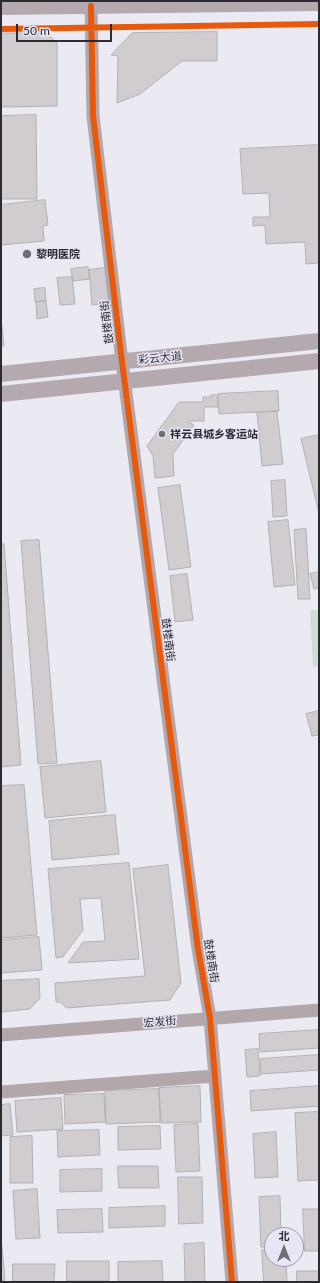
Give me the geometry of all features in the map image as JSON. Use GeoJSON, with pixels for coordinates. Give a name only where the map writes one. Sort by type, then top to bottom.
{"type":"FeatureCollection","features":[{"type":"Feature","properties":{"kind":"main road"},"geometry":{"type":"LineString","coordinates":[[1,7],[91,4],[319,2]]}},
{"type":"Feature","properties":{"kind":"main road","name":"彩云大道"},"geometry":{"type":"LineString","coordinates":[[1,374],[319,341]]}},
{"type":"Feature","properties":{"kind":"main road","name":"彩云大道"},"geometry":{"type":"LineString","coordinates":[[1,394],[319,361]]}},
{"type":"Feature","properties":{"kind":"street","name":"鼓楼南街"},"geometry":{"type":"LineString","coordinates":[[91,4],[93,116],[122,362],[198,949],[210,1018],[232,1282]]}},
{"type":"Feature","properties":{"kind":"street","name":"宏发街"},"geometry":{"type":"LineString","coordinates":[[1,1035],[319,1010]]}},
{"type":"Feature","properties":{"kind":"street"},"geometry":{"type":"LineString","coordinates":[[1,1092],[215,1076]]}},
{"type":"Feature","properties":{"kind":"shaded area"},"geometry":{"type":"Polygon","coordinates":[[[310,610],[319,610],[319,666],[313,667],[310,610]]]}},
{"type":"Feature","properties":{"kind":"building"},"geometry":{"type":"Polygon","coordinates":[[[217,32],[217,61],[182,61],[140,94],[117,103],[118,56],[111,55],[132,33],[217,32]]]}},
{"type":"Feature","properties":{"kind":"building"},"geometry":{"type":"Polygon","coordinates":[[[1,33],[46,33],[57,43],[57,106],[1,107],[1,33]]]}},
{"type":"Feature","properties":{"kind":"building"},"geometry":{"type":"Polygon","coordinates":[[[36,115],[37,199],[1,199],[1,116],[36,115]]]}},
{"type":"Feature","properties":{"kind":"building"},"geometry":{"type":"Polygon","coordinates":[[[319,145],[319,263],[306,264],[305,242],[266,244],[265,225],[253,226],[253,217],[270,217],[269,193],[243,194],[240,149],[319,145]]]}},
{"type":"Feature","properties":{"kind":"building"},"geometry":{"type":"Polygon","coordinates":[[[45,200],[48,225],[43,226],[44,241],[1,245],[1,205],[45,200]]]}},
{"type":"Feature","properties":{"kind":"building"},"geometry":{"type":"Polygon","coordinates":[[[88,267],[90,279],[73,281],[71,269],[88,267]]]}},
{"type":"Feature","properties":{"kind":"building"},"geometry":{"type":"Polygon","coordinates":[[[105,268],[109,303],[92,305],[89,270],[105,268]]]}},
{"type":"Feature","properties":{"kind":"building"},"geometry":{"type":"Polygon","coordinates":[[[72,277],[75,304],[60,305],[57,278],[72,277]]]}},
{"type":"Feature","properties":{"kind":"building"},"geometry":{"type":"Polygon","coordinates":[[[45,288],[46,301],[35,302],[34,289],[45,288]]]}},
{"type":"Feature","properties":{"kind":"building"},"geometry":{"type":"Polygon","coordinates":[[[46,301],[48,317],[37,319],[36,302],[46,301]]]}},
{"type":"Feature","properties":{"kind":"building"},"geometry":{"type":"Polygon","coordinates":[[[1,317],[4,346],[1,346],[1,317]]]}},
{"type":"Feature","properties":{"kind":"building"},"geometry":{"type":"Polygon","coordinates":[[[278,391],[279,411],[219,414],[218,394],[278,391]]]}},
{"type":"Feature","properties":{"kind":"building"},"geometry":{"type":"Polygon","coordinates":[[[211,395],[217,395],[218,407],[204,407],[204,421],[188,421],[194,425],[173,454],[174,476],[155,478],[153,456],[147,446],[179,402],[203,402],[203,397],[211,397],[211,395]]]}},
{"type":"Feature","properties":{"kind":"building"},"geometry":{"type":"Polygon","coordinates":[[[277,411],[283,464],[262,466],[257,413],[277,411]]]}},
{"type":"Feature","properties":{"kind":"building"},"geometry":{"type":"Polygon","coordinates":[[[319,435],[319,513],[301,439],[319,435]]]}},
{"type":"Feature","properties":{"kind":"building"},"geometry":{"type":"Polygon","coordinates":[[[285,480],[287,516],[273,517],[271,481],[285,480]]]}},
{"type":"Feature","properties":{"kind":"building"},"geometry":{"type":"Polygon","coordinates":[[[180,485],[191,567],[169,570],[158,488],[180,485]]]}},
{"type":"Feature","properties":{"kind":"building"},"geometry":{"type":"Polygon","coordinates":[[[288,520],[295,585],[274,587],[268,522],[288,520]]]}},
{"type":"Feature","properties":{"kind":"building"},"geometry":{"type":"Polygon","coordinates":[[[306,529],[310,599],[298,599],[294,530],[306,529]]]}},
{"type":"Feature","properties":{"kind":"building"},"geometry":{"type":"Polygon","coordinates":[[[39,540],[57,763],[38,764],[21,541],[39,540]]]}},
{"type":"Feature","properties":{"kind":"building"},"geometry":{"type":"Polygon","coordinates":[[[4,544],[21,765],[1,767],[1,545],[4,544]]]}},
{"type":"Feature","properties":{"kind":"building"},"geometry":{"type":"Polygon","coordinates":[[[319,572],[319,588],[314,589],[310,574],[319,572]]]}},
{"type":"Feature","properties":{"kind":"building"},"geometry":{"type":"Polygon","coordinates":[[[187,574],[193,620],[175,622],[170,576],[187,574]]]}},
{"type":"Feature","properties":{"kind":"building"},"geometry":{"type":"Polygon","coordinates":[[[319,711],[319,735],[312,736],[306,714],[319,711]]]}},
{"type":"Feature","properties":{"kind":"building"},"geometry":{"type":"Polygon","coordinates":[[[101,761],[106,812],[45,818],[40,767],[101,761]]]}},
{"type":"Feature","properties":{"kind":"building"},"geometry":{"type":"Polygon","coordinates":[[[24,785],[37,935],[1,938],[1,786],[24,785]]]}},
{"type":"Feature","properties":{"kind":"building"},"geometry":{"type":"Polygon","coordinates":[[[115,815],[119,854],[52,860],[49,821],[115,815]]]}},
{"type":"Feature","properties":{"kind":"building"},"geometry":{"type":"Polygon","coordinates":[[[129,863],[139,959],[68,963],[83,942],[105,941],[101,898],[80,899],[83,930],[63,957],[56,958],[48,869],[129,863]]]}},
{"type":"Feature","properties":{"kind":"building"},"geometry":{"type":"Polygon","coordinates":[[[168,865],[181,983],[170,1000],[67,1008],[60,1002],[56,1002],[55,983],[145,976],[133,869],[168,865]]]}},
{"type":"Feature","properties":{"kind":"building"},"geometry":{"type":"Polygon","coordinates":[[[39,937],[42,970],[1,973],[1,940],[39,937]]]}},
{"type":"Feature","properties":{"kind":"building"},"geometry":{"type":"Polygon","coordinates":[[[39,979],[40,998],[30,1009],[1,1012],[1,981],[39,979]]]}},
{"type":"Feature","properties":{"kind":"building"},"geometry":{"type":"Polygon","coordinates":[[[319,1030],[319,1048],[260,1052],[259,1034],[319,1030]]]}},
{"type":"Feature","properties":{"kind":"building"},"geometry":{"type":"Polygon","coordinates":[[[258,1049],[260,1076],[247,1077],[245,1050],[258,1049]]]}},
{"type":"Feature","properties":{"kind":"building"},"geometry":{"type":"Polygon","coordinates":[[[319,1055],[319,1070],[261,1074],[260,1059],[319,1055]]]}},
{"type":"Feature","properties":{"kind":"building"},"geometry":{"type":"Polygon","coordinates":[[[200,1086],[201,1122],[161,1123],[159,1088],[200,1086]]]}},
{"type":"Feature","properties":{"kind":"building"},"geometry":{"type":"Polygon","coordinates":[[[319,1086],[319,1106],[251,1111],[250,1091],[319,1086]]]}},
{"type":"Feature","properties":{"kind":"building"},"geometry":{"type":"Polygon","coordinates":[[[159,1089],[160,1122],[106,1124],[105,1091],[159,1089]]]}},
{"type":"Feature","properties":{"kind":"building"},"geometry":{"type":"Polygon","coordinates":[[[104,1094],[105,1122],[65,1124],[64,1095],[104,1094]]]}},
{"type":"Feature","properties":{"kind":"building"},"geometry":{"type":"Polygon","coordinates":[[[61,1098],[63,1129],[17,1132],[15,1101],[61,1098]]]}},
{"type":"Feature","properties":{"kind":"building"},"geometry":{"type":"Polygon","coordinates":[[[10,1104],[13,1135],[1,1136],[1,1105],[10,1104]]]}},
{"type":"Feature","properties":{"kind":"building"},"geometry":{"type":"Polygon","coordinates":[[[319,1112],[319,1180],[298,1181],[295,1113],[319,1112]]]}},
{"type":"Feature","properties":{"kind":"building"},"geometry":{"type":"Polygon","coordinates":[[[198,1124],[200,1171],[176,1172],[174,1125],[198,1124]]]}},
{"type":"Feature","properties":{"kind":"building"},"geometry":{"type":"Polygon","coordinates":[[[160,1126],[161,1149],[118,1150],[118,1127],[160,1126]]]}},
{"type":"Feature","properties":{"kind":"building"},"geometry":{"type":"Polygon","coordinates":[[[99,1130],[100,1155],[58,1157],[57,1131],[99,1130]]]}},
{"type":"Feature","properties":{"kind":"building"},"geometry":{"type":"Polygon","coordinates":[[[276,1132],[278,1177],[255,1178],[253,1134],[276,1132]]]}},
{"type":"Feature","properties":{"kind":"building"},"geometry":{"type":"Polygon","coordinates":[[[32,1136],[33,1183],[10,1183],[10,1137],[32,1136]]]}},
{"type":"Feature","properties":{"kind":"building"},"geometry":{"type":"Polygon","coordinates":[[[118,1166],[158,1166],[159,1188],[119,1188],[118,1166]]]}},
{"type":"Feature","properties":{"kind":"building"},"geometry":{"type":"Polygon","coordinates":[[[102,1169],[102,1191],[60,1192],[60,1170],[102,1169]]]}},
{"type":"Feature","properties":{"kind":"building"},"geometry":{"type":"Polygon","coordinates":[[[178,1177],[202,1177],[203,1223],[179,1224],[178,1177]]]}},
{"type":"Feature","properties":{"kind":"building"},"geometry":{"type":"Polygon","coordinates":[[[37,1189],[40,1238],[16,1239],[13,1191],[37,1189]]]}},
{"type":"Feature","properties":{"kind":"building"},"geometry":{"type":"Polygon","coordinates":[[[280,1196],[281,1227],[264,1227],[264,1247],[261,1247],[259,1197],[280,1196]]]}},
{"type":"Feature","properties":{"kind":"building"},"geometry":{"type":"Polygon","coordinates":[[[165,1206],[165,1226],[109,1228],[109,1208],[165,1206]]]}},
{"type":"Feature","properties":{"kind":"building"},"geometry":{"type":"Polygon","coordinates":[[[102,1209],[103,1232],[58,1233],[57,1210],[102,1209]]]}},
{"type":"Feature","properties":{"kind":"building"},"geometry":{"type":"Polygon","coordinates":[[[303,1209],[319,1209],[319,1251],[305,1251],[303,1209]]]}},
{"type":"Feature","properties":{"kind":"building"},"geometry":{"type":"Polygon","coordinates":[[[1,1236],[5,1280],[1,1281],[1,1236]]]}},
{"type":"Feature","properties":{"kind":"building"},"geometry":{"type":"Polygon","coordinates":[[[204,1243],[205,1282],[185,1282],[184,1244],[204,1243]]]}},
{"type":"Feature","properties":{"kind":"building"},"geometry":{"type":"Polygon","coordinates":[[[262,1250],[264,1250],[264,1267],[286,1267],[287,1282],[264,1282],[262,1250]]]}},
{"type":"Feature","properties":{"kind":"building"},"geometry":{"type":"Polygon","coordinates":[[[67,1261],[109,1261],[109,1281],[67,1281],[67,1261]]]}},
{"type":"Feature","properties":{"kind":"building"},"geometry":{"type":"Polygon","coordinates":[[[162,1261],[163,1282],[118,1282],[118,1262],[162,1261]]]}},
{"type":"Feature","properties":{"kind":"building"},"geometry":{"type":"Polygon","coordinates":[[[13,1264],[55,1264],[54,1282],[13,1282],[13,1264]]]}},
{"type":"Feature","properties":{"kind":"building"},"geometry":{"type":"Polygon","coordinates":[[[297,1271],[319,1271],[319,1282],[297,1282],[297,1271]]]}},
{"type":"Feature","properties":{"kind":"cycle path"},"geometry":{"type":"LineString","coordinates":[[91,6],[93,116],[122,362],[198,949],[210,1018],[232,1282]]}},
{"type":"Feature","properties":{"kind":"cycle path"},"geometry":{"type":"LineString","coordinates":[[1,29],[319,24]]}},
{"type":"Feature","properties":{"kind":"place","name":"黎明医院"},"geometry":{"type":"Point","coordinates":[27,254]}},
{"type":"Feature","properties":{"kind":"place","name":"祥云县城乡客运站"},"geometry":{"type":"Point","coordinates":[162,434]}}]}
